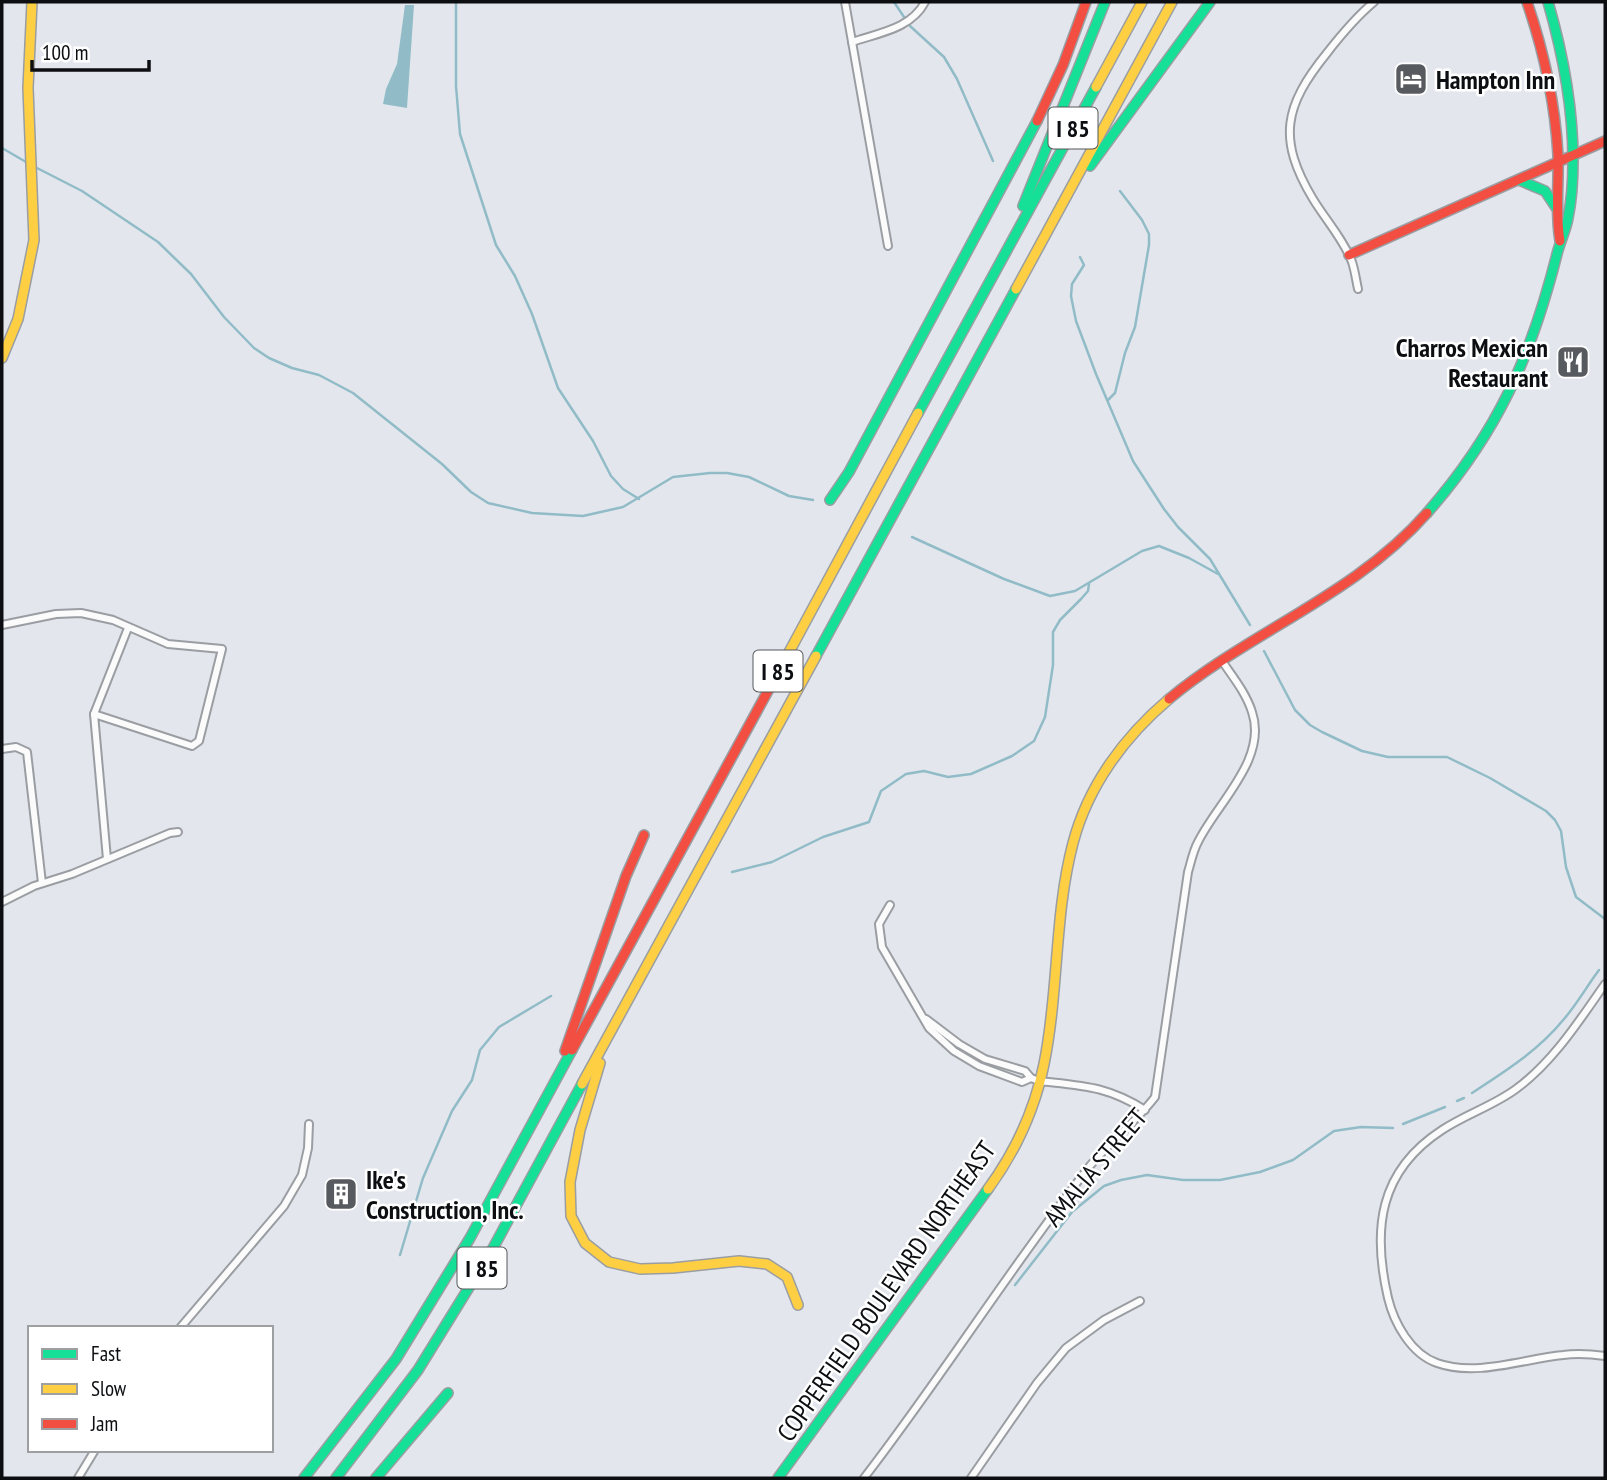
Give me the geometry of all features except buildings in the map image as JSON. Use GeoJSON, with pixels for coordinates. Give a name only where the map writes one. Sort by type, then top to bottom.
{"type":"FeatureCollection","features":[{"type":"Feature","properties":{"kind":"main road"},"geometry":{"type":"LineString","coordinates":[[2,358],[20,311],[34,240],[29,88],[32,2]]}},
{"type":"Feature","properties":{"kind":"main road"},"geometry":{"type":"LineString","coordinates":[[830,500],[849,472],[1026,145],[1063,65],[1086,2]]}},
{"type":"Feature","properties":{"kind":"main road"},"geometry":{"type":"LineString","coordinates":[[1004,254],[1105,2]]}},
{"type":"Feature","properties":{"kind":"main road","name":"I 85"},"geometry":{"type":"LineString","coordinates":[[304,1478],[373,1392],[425,1315],[470,1238],[1142,2]]}},
{"type":"Feature","properties":{"kind":"main road","name":"I 85"},"geometry":{"type":"LineString","coordinates":[[336,1478],[396,1403],[441,1336],[492,1250],[1172,2]]}},
{"type":"Feature","properties":{"kind":"main road"},"geometry":{"type":"LineString","coordinates":[[1061,206],[1210,2]]}},
{"type":"Feature","properties":{"kind":"main road","name":"COPPERFIELD BOULEVARD NORTHEAST"},"geometry":{"type":"LineString","coordinates":[[1527,2],[1547,72],[1555,121],[1558,163],[1557,228],[1560,241]]}},
{"type":"Feature","properties":{"kind":"main road","name":"COPPERFIELD BOULEVARD NORTHEAST"},"geometry":{"type":"LineString","coordinates":[[782,1477],[1003,1168],[1029,1114],[1048,1030],[1063,879],[1071,844],[1088,799],[1130,735],[1152,711],[1184,685],[1341,588],[1377,562],[1431,512],[1471,462],[1506,406],[1523,371],[1543,316],[1568,218],[1573,156],[1564,62],[1548,2]]}},
{"type":"Feature","properties":{"kind":"main road"},"geometry":{"type":"LineString","coordinates":[[1349,255],[1605,141]]}},
{"type":"Feature","properties":{"kind":"main road"},"geometry":{"type":"LineString","coordinates":[[1519,180],[1545,191],[1558,209]]}},
{"type":"Feature","properties":{"kind":"main road"},"geometry":{"type":"LineString","coordinates":[[552,1087],[626,876],[644,835]]}},
{"type":"Feature","properties":{"kind":"main road"},"geometry":{"type":"LineString","coordinates":[[605,1042],[573,1171],[569,1198],[574,1226],[581,1239],[602,1259],[615,1266],[646,1271],[745,1261],[763,1262],[788,1279],[798,1305]]}},
{"type":"Feature","properties":{"kind":"main road"},"geometry":{"type":"LineString","coordinates":[[376,1478],[448,1393]]}},
{"type":"Feature","properties":{"kind":"street"},"geometry":{"type":"LineString","coordinates":[[845,2],[888,246]]}},
{"type":"Feature","properties":{"kind":"street"},"geometry":{"type":"LineString","coordinates":[[852,42],[901,25],[916,15],[925,2]]}},
{"type":"Feature","properties":{"kind":"street"},"geometry":{"type":"LineString","coordinates":[[1358,289],[1349,255],[1302,179],[1294,160],[1290,126],[1298,93],[1309,75],[1347,29],[1374,2]]}},
{"type":"Feature","properties":{"kind":"street"},"geometry":{"type":"LineString","coordinates":[[2,625],[56,614],[81,613],[113,620],[168,644],[222,649],[199,741],[192,746],[94,714]]}},
{"type":"Feature","properties":{"kind":"street"},"geometry":{"type":"LineString","coordinates":[[107,859],[94,714],[128,628]]}},
{"type":"Feature","properties":{"kind":"street","name":"AMALIA STREET"},"geometry":{"type":"LineString","coordinates":[[864,1478],[993,1296],[1084,1174],[1155,1097],[1188,872],[1197,843],[1241,774],[1253,749],[1253,713],[1245,695],[1222,661]]}},
{"type":"Feature","properties":{"kind":"street"},"geometry":{"type":"LineString","coordinates":[[2,749],[16,747],[27,752],[42,883]]}},
{"type":"Feature","properties":{"kind":"street"},"geometry":{"type":"LineString","coordinates":[[2,902],[42,883],[178,832]]}},
{"type":"Feature","properties":{"kind":"street"},"geometry":{"type":"LineString","coordinates":[[890,905],[880,924],[882,947],[929,1028],[954,1051],[979,1066],[1022,1082],[1035,1080],[1096,1087],[1123,1096],[1145,1110]]}},
{"type":"Feature","properties":{"kind":"street"},"geometry":{"type":"LineString","coordinates":[[1605,984],[1536,1073],[1506,1096],[1441,1130],[1415,1150],[1399,1172],[1389,1194],[1379,1242],[1392,1315],[1408,1340],[1429,1359],[1462,1368],[1564,1354],[1605,1356]]}},
{"type":"Feature","properties":{"kind":"street"},"geometry":{"type":"LineString","coordinates":[[182,1326],[285,1206],[302,1175],[308,1148],[309,1124]]}},
{"type":"Feature","properties":{"kind":"street"},"geometry":{"type":"LineString","coordinates":[[971,1478],[1037,1383],[1066,1348],[1104,1320],[1140,1301]]}},
{"type":"Feature","properties":{"kind":"street"},"geometry":{"type":"LineString","coordinates":[[78,1478],[94,1452]]}},
{"type":"Feature","properties":{"kind":"water"},"geometry":{"type":"Polygon","coordinates":[[[405,5],[414,5],[407,108],[383,104],[386,89],[397,64],[405,5]]]}},
{"type":"Feature","properties":{"kind":"waterway"},"geometry":{"type":"LineString","coordinates":[[456,2],[456,86],[460,134],[496,245],[515,276],[532,314],[558,388],[593,441],[611,476],[623,489],[639,499]]}},
{"type":"Feature","properties":{"kind":"waterway"},"geometry":{"type":"LineString","coordinates":[[894,2],[910,26],[944,57],[957,79],[993,161]]}},
{"type":"Feature","properties":{"kind":"waterway"},"geometry":{"type":"LineString","coordinates":[[2,148],[26,162]]}},
{"type":"Feature","properties":{"kind":"waterway"},"geometry":{"type":"LineString","coordinates":[[35,167],[82,191],[158,242],[191,274],[224,317],[254,348],[269,358],[319,375],[353,393],[442,464],[471,492],[488,503],[532,513],[583,516],[623,507],[673,477],[710,473],[749,477],[789,496],[813,500]]}},
{"type":"Feature","properties":{"kind":"waterway"},"geometry":{"type":"LineString","coordinates":[[1108,400],[1115,393],[1135,327],[1149,245],[1149,234],[1142,220],[1120,191]]}},
{"type":"Feature","properties":{"kind":"waterway"},"geometry":{"type":"LineString","coordinates":[[1080,257],[1084,265],[1072,284],[1071,296],[1076,321],[1133,461],[1178,527],[1210,559],[1250,625]]}},
{"type":"Feature","properties":{"kind":"waterway"},"geometry":{"type":"LineString","coordinates":[[912,537],[1004,579],[1050,596],[1075,591],[1142,551],[1159,546],[1218,574]]}},
{"type":"Feature","properties":{"kind":"waterway"},"geometry":{"type":"LineString","coordinates":[[732,872],[772,862],[823,837],[869,822],[881,791],[906,774],[924,771],[948,777],[971,774],[1012,756],[1034,741],[1045,717],[1053,665],[1053,632],[1060,620],[1088,591],[1089,584]]}},
{"type":"Feature","properties":{"kind":"waterway"},"geometry":{"type":"LineString","coordinates":[[1264,651],[1295,710],[1310,725],[1322,732],[1362,751],[1388,757],[1447,757],[1490,778],[1546,811],[1561,831],[1566,867],[1576,897],[1605,919]]}},
{"type":"Feature","properties":{"kind":"waterway"},"geometry":{"type":"LineString","coordinates":[[1472,1093],[1544,1041],[1569,1013],[1599,970]]}},
{"type":"Feature","properties":{"kind":"waterway"},"geometry":{"type":"LineString","coordinates":[[400,1255],[423,1178],[452,1111],[472,1080],[480,1050],[499,1027],[551,996]]}},
{"type":"Feature","properties":{"kind":"waterway"},"geometry":{"type":"LineString","coordinates":[[1457,1101],[1464,1098]]}},
{"type":"Feature","properties":{"kind":"waterway"},"geometry":{"type":"LineString","coordinates":[[1403,1124],[1445,1107]]}},
{"type":"Feature","properties":{"kind":"waterway"},"geometry":{"type":"LineString","coordinates":[[1015,1285],[1072,1212],[1104,1186],[1147,1175],[1183,1180],[1220,1180],[1260,1172],[1293,1160],[1334,1131],[1361,1127],[1393,1128]]}},
{"type":"Feature","properties":{"kind":"traffic: fast"},"geometry":{"type":"LineString","coordinates":[[1023,206],[1105,2]]}},
{"type":"Feature","properties":{"kind":"traffic: fast"},"geometry":{"type":"LineString","coordinates":[[1090,166],[1210,2]]}},
{"type":"Feature","properties":{"kind":"traffic: fast"},"geometry":{"type":"LineString","coordinates":[[1427,513],[1474,453],[1509,392],[1536,327],[1567,222],[1573,174],[1573,140],[1563,61],[1548,2]]}},
{"type":"Feature","properties":{"kind":"traffic: fast"},"geometry":{"type":"LineString","coordinates":[[918,413],[1096,87]]}},
{"type":"Feature","properties":{"kind":"traffic: fast"},"geometry":{"type":"LineString","coordinates":[[830,500],[849,472],[1037,121]]}},
{"type":"Feature","properties":{"kind":"traffic: fast"},"geometry":{"type":"LineString","coordinates":[[1519,180],[1545,191],[1557,209]]}},
{"type":"Feature","properties":{"kind":"traffic: fast"},"geometry":{"type":"LineString","coordinates":[[816,656],[1016,289]]}},
{"type":"Feature","properties":{"kind":"traffic: fast"},"geometry":{"type":"LineString","coordinates":[[304,1478],[396,1359],[470,1238],[572,1050]]}},
{"type":"Feature","properties":{"kind":"traffic: fast"},"geometry":{"type":"LineString","coordinates":[[336,1478],[418,1370],[492,1250],[582,1084]]}},
{"type":"Feature","properties":{"kind":"traffic: fast"},"geometry":{"type":"LineString","coordinates":[[778,1478],[988,1189]]}},
{"type":"Feature","properties":{"kind":"traffic: fast"},"geometry":{"type":"LineString","coordinates":[[376,1478],[448,1393]]}},
{"type":"Feature","properties":{"kind":"traffic: slow"},"geometry":{"type":"LineString","coordinates":[[2,358],[18,319],[34,240],[28,88],[32,2]]}},
{"type":"Feature","properties":{"kind":"traffic: slow"},"geometry":{"type":"LineString","coordinates":[[1096,87],[1142,2]]}},
{"type":"Feature","properties":{"kind":"traffic: slow"},"geometry":{"type":"LineString","coordinates":[[1016,289],[1172,2]]}},
{"type":"Feature","properties":{"kind":"traffic: slow"},"geometry":{"type":"LineString","coordinates":[[787,656],[918,413]]}},
{"type":"Feature","properties":{"kind":"traffic: slow"},"geometry":{"type":"LineString","coordinates":[[582,1084],[816,656]]}},
{"type":"Feature","properties":{"kind":"traffic: slow"},"geometry":{"type":"LineString","coordinates":[[988,1189],[1023,1130],[1040,1081],[1049,1036],[1067,870],[1080,822],[1098,782],[1123,746],[1169,699]]}},
{"type":"Feature","properties":{"kind":"traffic: slow"},"geometry":{"type":"LineString","coordinates":[[600,1063],[580,1130],[570,1182],[571,1216],[585,1243],[609,1262],[640,1269],[739,1261],[767,1264],[787,1277],[798,1305]]}},
{"type":"Feature","properties":{"kind":"traffic: jam"},"geometry":{"type":"LineString","coordinates":[[1037,121],[1063,65],[1086,2]]}},
{"type":"Feature","properties":{"kind":"traffic: jam"},"geometry":{"type":"LineString","coordinates":[[1527,2],[1539,40],[1554,116],[1558,155],[1557,209],[1560,241]]}},
{"type":"Feature","properties":{"kind":"traffic: jam"},"geometry":{"type":"LineString","coordinates":[[1349,255],[1605,141]]}},
{"type":"Feature","properties":{"kind":"traffic: jam"},"geometry":{"type":"LineString","coordinates":[[1169,699],[1234,653],[1368,567],[1399,542],[1427,513]]}},
{"type":"Feature","properties":{"kind":"traffic: jam"},"geometry":{"type":"LineString","coordinates":[[572,1050],[787,656]]}},
{"type":"Feature","properties":{"kind":"traffic: jam"},"geometry":{"type":"LineString","coordinates":[[565,1051],[626,876],[644,835]]}},
{"type":"Feature","properties":{"kind":"place","name":"Hampton Inn"},"geometry":{"type":"Point","coordinates":[1411,79]}},
{"type":"Feature","properties":{"kind":"place","name":"Charros Mexican Restaurant"},"geometry":{"type":"Point","coordinates":[1573,362]}},
{"type":"Feature","properties":{"kind":"place","name":"Ike's Construction, Inc."},"geometry":{"type":"Point","coordinates":[341,1194]}}]}
